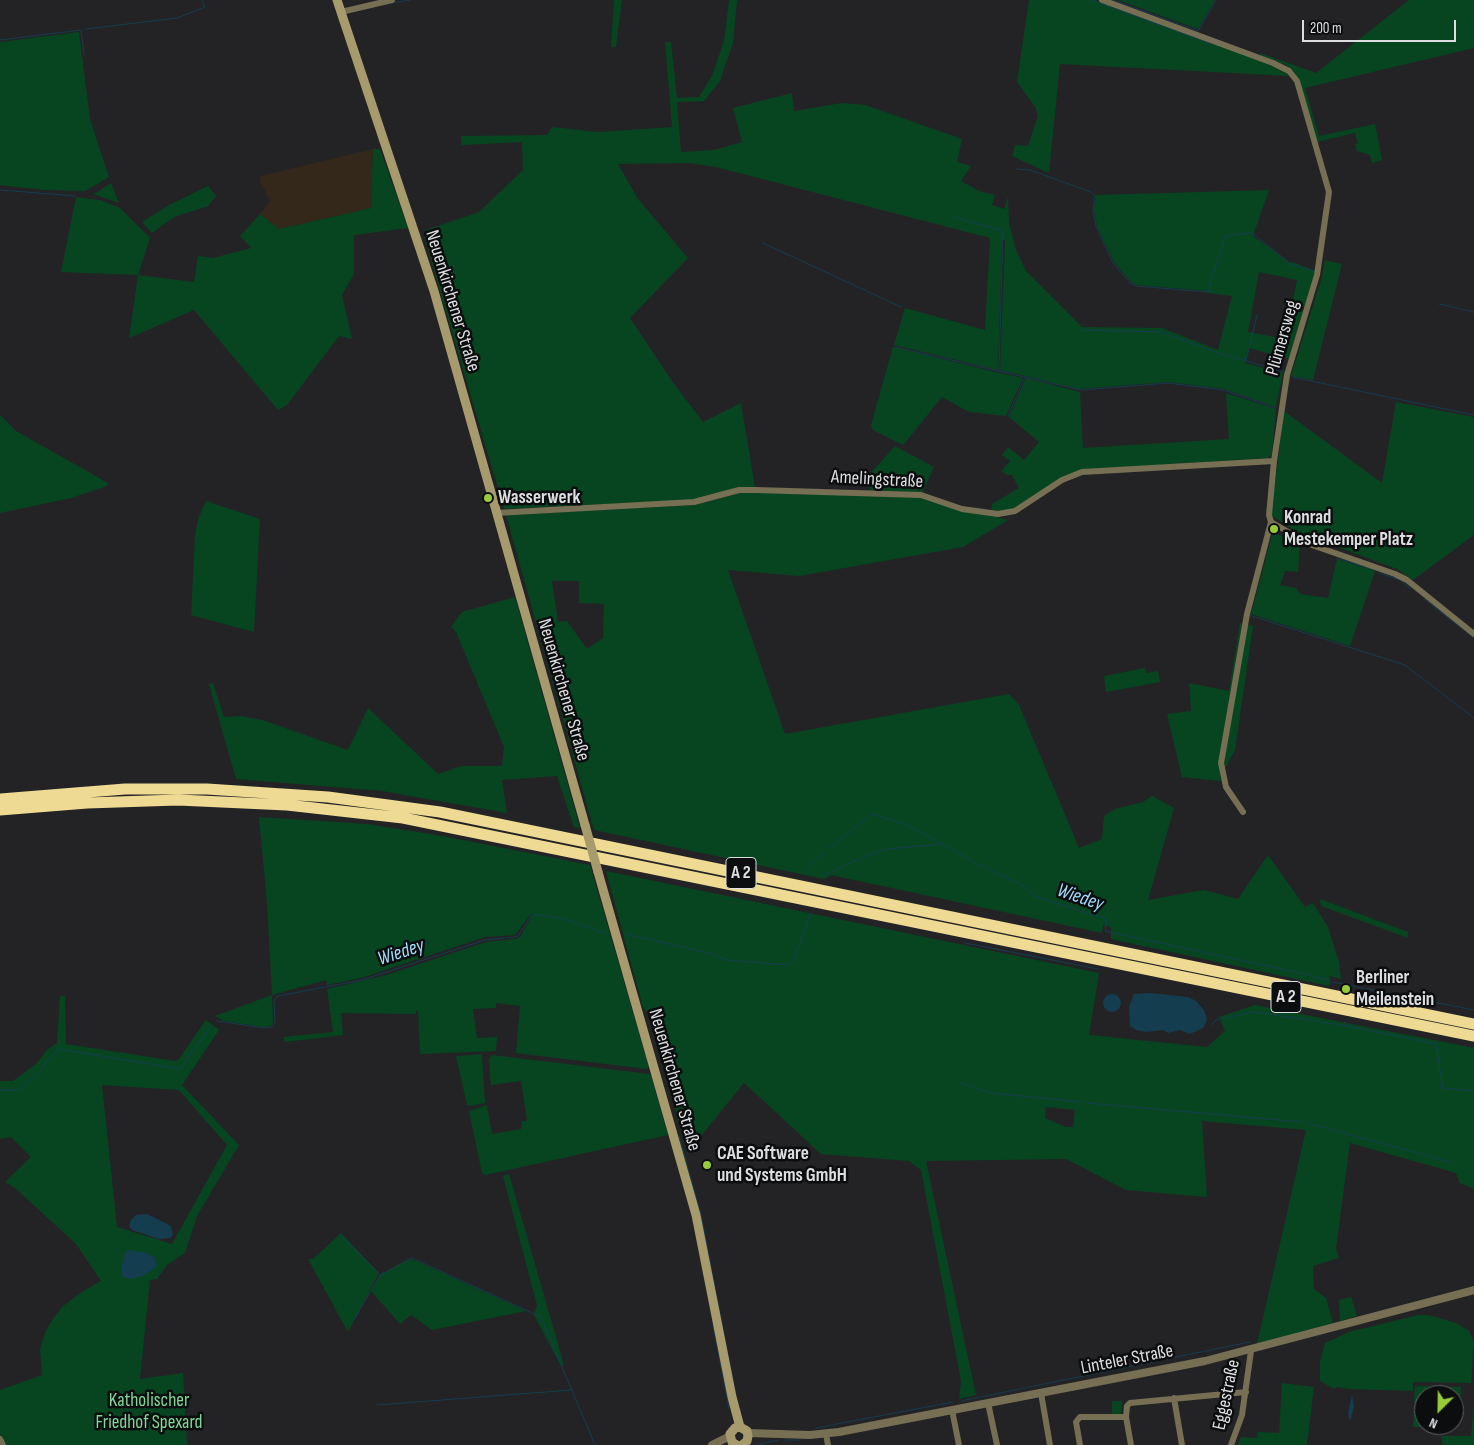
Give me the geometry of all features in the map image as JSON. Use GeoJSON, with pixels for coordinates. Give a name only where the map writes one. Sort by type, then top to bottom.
{"type":"FeatureCollection","features":[{"type":"Feature","properties":{"kind":"highway","name":"A 2"},"geometry":{"type":"LineString","coordinates":[[0,799],[125,789],[207,789],[320,796],[431,811],[1474,1024]]}},
{"type":"Feature","properties":{"kind":"highway","name":"A 2"},"geometry":{"type":"LineString","coordinates":[[0,810],[87,802],[185,800],[287,805],[403,818],[1474,1036]]}},
{"type":"Feature","properties":{"kind":"main road","name":"Neuenkirchener Straße"},"geometry":{"type":"LineString","coordinates":[[337,0],[434,291],[696,1216],[732,1397],[735,1436]]}},
{"type":"Feature","properties":{"kind":"main road"},"geometry":{"type":"LineString","coordinates":[[735,1436],[745,1441]]}},
{"type":"Feature","properties":{"kind":"street"},"geometry":{"type":"LineString","coordinates":[[341,12],[392,0]]}},
{"type":"Feature","properties":{"kind":"street","name":"Plümersweg"},"geometry":{"type":"LineString","coordinates":[[1102,0],[1273,62],[1289,71],[1297,80],[1329,192],[1329,204],[1317,275],[1287,376],[1274,461],[1271,522],[1247,614],[1222,763],[1226,787],[1242,812]]}},
{"type":"Feature","properties":{"kind":"street","name":"Amelingstraße"},"geometry":{"type":"LineString","coordinates":[[496,513],[694,502],[739,490],[756,490],[921,495],[962,509],[998,514],[1015,510],[1062,480],[1082,472],[1274,461]]}},
{"type":"Feature","properties":{"kind":"street"},"geometry":{"type":"LineString","coordinates":[[1271,522],[1309,544],[1395,574],[1406,580],[1474,634]]}},
{"type":"Feature","properties":{"kind":"street","name":"Linteler Straße"},"geometry":{"type":"LineString","coordinates":[[745,1441],[782,1435],[826,1434],[1041,1394],[1251,1351],[1474,1290]]}},
{"type":"Feature","properties":{"kind":"street","name":"Eggestraße"},"geometry":{"type":"LineString","coordinates":[[1231,1445],[1242,1415],[1251,1351]]}},
{"type":"Feature","properties":{"kind":"street"},"geometry":{"type":"LineString","coordinates":[[1131,1445],[1126,1417],[1127,1406],[1130,1402],[1246,1392]]}},
{"type":"Feature","properties":{"kind":"street"},"geometry":{"type":"LineString","coordinates":[[1041,1394],[1050,1445]]}},
{"type":"Feature","properties":{"kind":"street"},"geometry":{"type":"LineString","coordinates":[[1174,1398],[1182,1445]]}},
{"type":"Feature","properties":{"kind":"street"},"geometry":{"type":"LineString","coordinates":[[988,1403],[997,1445]]}},
{"type":"Feature","properties":{"kind":"street"},"geometry":{"type":"LineString","coordinates":[[952,1410],[959,1445]]}},
{"type":"Feature","properties":{"kind":"street"},"geometry":{"type":"LineString","coordinates":[[1080,1445],[1076,1422],[1080,1417],[1126,1417]]}},
{"type":"Feature","properties":{"kind":"street"},"geometry":{"type":"LineString","coordinates":[[826,1434],[828,1445]]}},
{"type":"Feature","properties":{"kind":"street"},"geometry":{"type":"LineString","coordinates":[[712,1445],[735,1436]]}},
{"type":"Feature","properties":{"kind":"street"},"geometry":{"type":"LineString","coordinates":[[722,1445],[735,1436]]}},
{"type":"Feature","properties":{"kind":"street"},"geometry":{"type":"LineString","coordinates":[[0,1439],[3,1445]]}},
{"type":"Feature","properties":{"kind":"shaded area"},"geometry":{"type":"Polygon","coordinates":[[[373,149],[371,208],[279,229],[260,214],[270,201],[260,181],[261,176],[373,149]]]}},
{"type":"Feature","properties":{"kind":"green space"},"geometry":{"type":"Polygon","coordinates":[[[614,0],[622,0],[616,47],[611,47],[614,0]]]}},
{"type":"Feature","properties":{"kind":"green space"},"geometry":{"type":"Polygon","coordinates":[[[729,0],[737,0],[733,43],[720,81],[704,101],[677,102],[681,152],[714,150],[742,142],[733,108],[792,93],[794,111],[842,103],[865,105],[962,139],[957,162],[971,166],[961,181],[979,191],[995,195],[992,205],[1004,209],[1008,197],[1009,223],[1016,250],[1026,271],[1082,327],[1162,328],[1218,350],[1232,296],[1207,293],[1208,291],[1137,285],[1131,282],[1114,262],[1097,226],[1094,210],[1096,195],[1269,190],[1253,236],[1290,263],[1292,262],[1316,271],[1305,307],[1292,305],[1297,280],[1259,272],[1248,332],[1285,339],[1291,308],[1303,311],[1289,359],[1249,348],[1245,363],[1283,373],[1276,407],[1224,389],[1168,382],[1079,389],[1000,370],[1005,240],[1002,240],[998,370],[894,345],[905,308],[985,330],[990,238],[716,167],[688,163],[618,164],[638,199],[688,258],[630,318],[674,384],[703,422],[741,403],[755,487],[738,487],[694,500],[504,509],[424,236],[428,235],[426,230],[479,212],[523,170],[522,142],[462,145],[461,136],[547,135],[552,127],[599,132],[672,127],[665,42],[671,42],[677,98],[699,97],[712,76],[724,41],[729,0]]]}},
{"type":"Feature","properties":{"kind":"green space"},"geometry":{"type":"Polygon","coordinates":[[[1029,0],[1095,0],[1272,64],[1290,76],[1060,64],[1049,173],[1012,156],[1015,145],[1028,146],[1038,116],[1036,108],[1017,82],[1029,0]]]}},
{"type":"Feature","properties":{"kind":"green space"},"geometry":{"type":"Polygon","coordinates":[[[1118,0],[1215,0],[1198,29],[1118,0]]]}},
{"type":"Feature","properties":{"kind":"green space"},"geometry":{"type":"Polygon","coordinates":[[[1409,0],[1474,0],[1474,48],[1305,88],[1319,136],[1375,124],[1382,160],[1372,163],[1370,155],[1357,151],[1355,144],[1358,143],[1355,133],[1317,142],[1295,73],[1286,65],[1260,55],[1260,53],[1316,73],[1409,0]]]}},
{"type":"Feature","properties":{"kind":"green space"},"geometry":{"type":"Polygon","coordinates":[[[79,32],[90,119],[109,177],[85,191],[44,190],[0,185],[0,42],[79,32]]]}},
{"type":"Feature","properties":{"kind":"green space"},"geometry":{"type":"Polygon","coordinates":[[[373,149],[380,149],[408,228],[354,235],[354,274],[342,295],[352,339],[339,336],[287,405],[278,410],[194,310],[129,338],[138,275],[194,282],[198,256],[213,258],[251,248],[240,236],[260,214],[279,229],[371,208],[373,149]]]}},
{"type":"Feature","properties":{"kind":"green space"},"geometry":{"type":"Polygon","coordinates":[[[111,183],[119,203],[93,194],[111,183]]]}},
{"type":"Feature","properties":{"kind":"green space"},"geometry":{"type":"Polygon","coordinates":[[[208,186],[216,196],[208,206],[174,217],[152,233],[142,222],[169,205],[208,186]]]}},
{"type":"Feature","properties":{"kind":"green space"},"geometry":{"type":"Polygon","coordinates":[[[76,197],[100,200],[120,208],[150,238],[138,275],[61,272],[76,197]]]}},
{"type":"Feature","properties":{"kind":"green space"},"geometry":{"type":"Polygon","coordinates":[[[1325,260],[1342,264],[1313,380],[1291,376],[1322,277],[1325,260]]]}},
{"type":"Feature","properties":{"kind":"green space"},"geometry":{"type":"Polygon","coordinates":[[[893,347],[1023,378],[1006,416],[969,412],[942,397],[903,445],[873,430],[871,425],[893,347]]]}},
{"type":"Feature","properties":{"kind":"green space"},"geometry":{"type":"Polygon","coordinates":[[[1026,378],[1080,392],[1083,448],[1229,439],[1226,393],[1276,409],[1272,454],[1268,458],[1081,470],[1061,478],[1014,509],[1007,512],[991,511],[992,504],[1019,488],[1012,475],[1007,475],[1001,471],[1010,461],[1002,455],[1008,447],[1024,460],[1039,442],[1009,417],[1026,378]]]}},
{"type":"Feature","properties":{"kind":"green space"},"geometry":{"type":"Polygon","coordinates":[[[1396,402],[1474,417],[1474,535],[1413,580],[1397,569],[1297,532],[1271,515],[1284,411],[1382,483],[1396,402]]]}},
{"type":"Feature","properties":{"kind":"green space"},"geometry":{"type":"Polygon","coordinates":[[[0,415],[16,431],[108,483],[107,486],[71,498],[0,513],[0,415]]]}},
{"type":"Feature","properties":{"kind":"green space"},"geometry":{"type":"Polygon","coordinates":[[[895,446],[934,467],[922,493],[870,490],[872,472],[895,446]]]}},
{"type":"Feature","properties":{"kind":"green space"},"geometry":{"type":"Polygon","coordinates":[[[740,493],[925,497],[1008,520],[963,547],[799,576],[728,570],[785,734],[1009,694],[1019,705],[1079,848],[1102,839],[1104,816],[1115,809],[1143,802],[1152,796],[1174,808],[1148,900],[1204,890],[1238,899],[1268,855],[1305,907],[1313,903],[1328,927],[1339,962],[1341,979],[1330,976],[1329,986],[1111,939],[1111,927],[1103,925],[1102,933],[831,875],[824,879],[594,830],[506,515],[695,505],[740,493]],[[552,581],[558,622],[567,621],[587,649],[603,638],[604,604],[579,603],[579,581],[552,581]]]}},
{"type":"Feature","properties":{"kind":"green space"},"geometry":{"type":"Polygon","coordinates":[[[206,501],[260,519],[254,632],[191,615],[195,536],[198,519],[206,501]]]}},
{"type":"Feature","properties":{"kind":"green space"},"geometry":{"type":"Polygon","coordinates":[[[1273,532],[1300,545],[1298,572],[1285,571],[1280,585],[1296,588],[1300,594],[1328,598],[1337,559],[1375,571],[1350,646],[1251,614],[1273,532]]]}},
{"type":"Feature","properties":{"kind":"green space"},"geometry":{"type":"Polygon","coordinates":[[[515,597],[580,828],[574,827],[557,776],[502,780],[507,813],[382,791],[236,779],[209,684],[213,683],[224,717],[241,716],[262,720],[348,750],[368,708],[438,774],[462,766],[502,766],[504,747],[456,632],[451,627],[462,612],[515,597]]]}},
{"type":"Feature","properties":{"kind":"green space"},"geometry":{"type":"Polygon","coordinates":[[[1240,623],[1253,626],[1235,750],[1224,770],[1220,771],[1221,781],[1182,777],[1167,714],[1191,711],[1189,683],[1229,691],[1240,623]]]}},
{"type":"Feature","properties":{"kind":"green space"},"geometry":{"type":"Polygon","coordinates":[[[1145,668],[1147,673],[1158,671],[1160,682],[1106,692],[1104,676],[1145,668]]]}},
{"type":"Feature","properties":{"kind":"green space"},"geometry":{"type":"Polygon","coordinates":[[[259,817],[367,824],[437,835],[590,865],[649,1067],[647,1069],[516,1053],[520,1006],[496,1003],[496,1008],[473,1009],[477,1038],[497,1037],[496,1051],[420,1054],[418,1010],[416,1014],[341,1013],[343,1035],[285,1042],[283,1037],[333,1032],[327,989],[386,975],[486,942],[515,939],[520,937],[533,914],[530,915],[515,935],[485,937],[361,978],[327,985],[326,980],[272,995],[267,903],[259,817]]]}},
{"type":"Feature","properties":{"kind":"green space"},"geometry":{"type":"Polygon","coordinates":[[[606,871],[1099,973],[1089,1035],[1207,1047],[1225,1031],[1219,1017],[1255,1005],[1474,1048],[1474,1189],[1460,1183],[1456,1173],[1350,1143],[1336,1248],[1339,1258],[1313,1266],[1314,1289],[1326,1298],[1333,1323],[1257,1344],[1306,1130],[1202,1121],[1207,1197],[1126,1190],[1066,1159],[926,1161],[976,1395],[959,1399],[961,1381],[921,1170],[909,1161],[821,1154],[744,1083],[687,1153],[668,1081],[667,1058],[664,1059],[653,1020],[643,1007],[606,871]],[[1046,1107],[1045,1118],[1066,1127],[1073,1127],[1075,1110],[1046,1107]]]}},
{"type":"Feature","properties":{"kind":"green space"},"geometry":{"type":"Polygon","coordinates":[[[1320,899],[1408,932],[1408,938],[1321,906],[1320,899]]]}},
{"type":"Feature","properties":{"kind":"green space"},"geometry":{"type":"Polygon","coordinates":[[[272,995],[273,1022],[271,1026],[263,1027],[224,1021],[215,1016],[272,995]]]}},
{"type":"Feature","properties":{"kind":"green space","name":"Katholischer Friedhof Spexard"},"geometry":{"type":"Polygon","coordinates":[[[60,996],[65,996],[66,1044],[175,1061],[179,1059],[206,1020],[219,1030],[182,1085],[239,1145],[197,1216],[185,1253],[167,1265],[157,1279],[150,1280],[140,1379],[183,1373],[187,1445],[6,1445],[0,1434],[0,1390],[42,1375],[40,1349],[52,1320],[62,1307],[80,1293],[101,1281],[76,1244],[15,1188],[5,1182],[31,1157],[11,1137],[0,1139],[0,1081],[13,1081],[36,1064],[48,1049],[57,1043],[60,996]],[[102,1085],[117,1227],[172,1244],[227,1145],[179,1090],[102,1085]]]}},
{"type":"Feature","properties":{"kind":"green space"},"geometry":{"type":"Polygon","coordinates":[[[482,1054],[485,1103],[470,1106],[467,1105],[456,1056],[482,1054]]]}},
{"type":"Feature","properties":{"kind":"green space"},"geometry":{"type":"Polygon","coordinates":[[[492,1055],[649,1074],[651,1075],[668,1135],[485,1175],[482,1173],[469,1111],[487,1105],[492,1134],[521,1129],[522,1121],[527,1121],[521,1081],[491,1085],[489,1059],[492,1055]]]}},
{"type":"Feature","properties":{"kind":"green space"},"geometry":{"type":"Polygon","coordinates":[[[509,1174],[564,1365],[561,1366],[534,1315],[537,1305],[503,1176],[509,1174]]]}},
{"type":"Feature","properties":{"kind":"green space"},"geometry":{"type":"Polygon","coordinates":[[[341,1233],[379,1273],[348,1332],[308,1259],[313,1259],[341,1233]]]}},
{"type":"Feature","properties":{"kind":"green space"},"geometry":{"type":"Polygon","coordinates":[[[410,1259],[526,1311],[432,1330],[411,1315],[400,1324],[371,1291],[381,1274],[410,1259]]]}},
{"type":"Feature","properties":{"kind":"green space"},"geometry":{"type":"Polygon","coordinates":[[[1351,1297],[1357,1316],[1340,1321],[1339,1300],[1351,1297]]]}},
{"type":"Feature","properties":{"kind":"green space"},"geometry":{"type":"Polygon","coordinates":[[[1418,1315],[1428,1315],[1456,1323],[1469,1331],[1474,1341],[1471,1383],[1413,1382],[1413,1391],[1337,1387],[1334,1389],[1320,1381],[1320,1362],[1325,1343],[1349,1332],[1418,1315]]]}},
{"type":"Feature","properties":{"kind":"green space"},"geometry":{"type":"Polygon","coordinates":[[[1282,1383],[1314,1387],[1307,1445],[1238,1445],[1241,1437],[1257,1438],[1258,1432],[1279,1433],[1282,1383]]]}},
{"type":"Feature","properties":{"kind":"green space"},"geometry":{"type":"Polygon","coordinates":[[[1112,1401],[1122,1401],[1121,1414],[1112,1414],[1112,1401]]]}},
{"type":"Feature","properties":{"kind":"green space"},"geometry":{"type":"Polygon","coordinates":[[[1474,1404],[1474,1445],[1443,1445],[1441,1436],[1471,1436],[1474,1404]]]}},
{"type":"Feature","properties":{"kind":"water"},"geometry":{"type":"Polygon","coordinates":[[[1150,993],[1188,997],[1196,1001],[1204,1010],[1207,1020],[1203,1028],[1190,1034],[1180,1030],[1168,1033],[1164,1030],[1146,1032],[1136,1030],[1130,1026],[1129,1007],[1134,994],[1150,993]]]}},
{"type":"Feature","properties":{"kind":"water"},"geometry":{"type":"Polygon","coordinates":[[[1112,994],[1118,997],[1121,1003],[1118,1009],[1112,1012],[1106,1009],[1103,1003],[1106,997],[1112,994]]]}},
{"type":"Feature","properties":{"kind":"water"},"geometry":{"type":"Polygon","coordinates":[[[147,1214],[171,1226],[173,1235],[170,1238],[159,1239],[132,1230],[129,1226],[131,1220],[136,1215],[147,1214]]]}},
{"type":"Feature","properties":{"kind":"water"},"geometry":{"type":"Polygon","coordinates":[[[128,1250],[147,1253],[155,1258],[157,1266],[143,1276],[130,1279],[123,1277],[121,1271],[124,1254],[128,1250]]]}},
{"type":"Feature","properties":{"kind":"water"},"geometry":{"type":"Polygon","coordinates":[[[1352,1395],[1354,1407],[1350,1421],[1348,1413],[1352,1395]]]}},
{"type":"Feature","properties":{"kind":"waterway"},"geometry":{"type":"LineString","coordinates":[[86,29],[177,18],[205,7],[202,0]]}},
{"type":"Feature","properties":{"kind":"waterway"},"geometry":{"type":"LineString","coordinates":[[386,4],[410,0]]}},
{"type":"Feature","properties":{"kind":"waterway"},"geometry":{"type":"LineString","coordinates":[[1091,0],[1212,44]]}},
{"type":"Feature","properties":{"kind":"waterway"},"geometry":{"type":"LineString","coordinates":[[1113,0],[1198,31],[1216,0]]}},
{"type":"Feature","properties":{"kind":"waterway"},"geometry":{"type":"LineString","coordinates":[[0,40],[81,30],[84,55]]}},
{"type":"Feature","properties":{"kind":"waterway"},"geometry":{"type":"LineString","coordinates":[[1016,169],[1030,170],[1091,192],[1095,196],[1093,210],[1096,226],[1113,263],[1130,283],[1137,286],[1208,292],[1225,236],[1239,234],[1252,233],[1291,264],[1313,271]]}},
{"type":"Feature","properties":{"kind":"waterway"},"geometry":{"type":"LineString","coordinates":[[0,190],[75,196]]}},
{"type":"Feature","properties":{"kind":"waterway"},"geometry":{"type":"LineString","coordinates":[[954,217],[1003,231],[999,371]]}},
{"type":"Feature","properties":{"kind":"waterway"},"geometry":{"type":"LineString","coordinates":[[763,243],[901,307]]}},
{"type":"Feature","properties":{"kind":"waterway"},"geometry":{"type":"LineString","coordinates":[[1439,304],[1474,312]]}},
{"type":"Feature","properties":{"kind":"waterway"},"geometry":{"type":"LineString","coordinates":[[1246,361],[1257,315]]}},
{"type":"Feature","properties":{"kind":"waterway"},"geometry":{"type":"LineString","coordinates":[[1082,330],[1161,332],[1218,353],[1285,372]]}},
{"type":"Feature","properties":{"kind":"waterway"},"geometry":{"type":"LineString","coordinates":[[895,347],[1081,390],[1168,383],[1224,390],[1276,408]]}},
{"type":"Feature","properties":{"kind":"waterway"},"geometry":{"type":"LineString","coordinates":[[1008,416],[1025,377]]}},
{"type":"Feature","properties":{"kind":"waterway"},"geometry":{"type":"LineString","coordinates":[[1292,377],[1474,415]]}},
{"type":"Feature","properties":{"kind":"waterway"},"geometry":{"type":"LineString","coordinates":[[1337,558],[1374,570]]}},
{"type":"Feature","properties":{"kind":"waterway"},"geometry":{"type":"LineString","coordinates":[[1380,573],[1400,580],[1411,589]]}},
{"type":"Feature","properties":{"kind":"waterway"},"geometry":{"type":"LineString","coordinates":[[1424,599],[1474,638]]}},
{"type":"Feature","properties":{"kind":"waterway"},"geometry":{"type":"LineString","coordinates":[[1249,615],[1405,665],[1474,718]]}},
{"type":"Feature","properties":{"kind":"waterway"},"geometry":{"type":"LineString","coordinates":[[830,848],[872,814],[904,824],[943,844]]}},
{"type":"Feature","properties":{"kind":"waterway","name":"Wiedey"},"geometry":{"type":"LineString","coordinates":[[821,876],[887,849],[944,844],[977,864],[1020,884],[1037,897],[1107,919],[1105,931],[1305,974],[1330,981],[1330,984]]}},
{"type":"Feature","properties":{"kind":"waterway"},"geometry":{"type":"LineString","coordinates":[[806,870],[825,852]]}},
{"type":"Feature","properties":{"kind":"waterway","name":"Wiedey"},"geometry":{"type":"LineString","coordinates":[[626,934],[713,954],[727,960],[788,965],[793,962],[811,913]]}},
{"type":"Feature","properties":{"kind":"waterway","name":"Wiedey"},"geometry":{"type":"LineString","coordinates":[[217,1021],[265,1028],[272,1027],[275,1023],[274,1000],[278,996],[362,980],[485,940],[518,936],[531,916],[561,918],[607,934]]}},
{"type":"Feature","properties":{"kind":"waterway"},"geometry":{"type":"LineString","coordinates":[[965,943],[1098,969]]}},
{"type":"Feature","properties":{"kind":"waterway"},"geometry":{"type":"LineString","coordinates":[[1333,982],[1474,1010]]}},
{"type":"Feature","properties":{"kind":"waterway"},"geometry":{"type":"LineString","coordinates":[[1211,1025],[1216,1020],[1252,1012],[1347,1026]]}},
{"type":"Feature","properties":{"kind":"waterway","name":"Wiedey"},"geometry":{"type":"LineString","coordinates":[[1345,1022],[1347,1026],[1436,1044],[1443,1088],[1474,1091]]}},
{"type":"Feature","properties":{"kind":"waterway","name":"Wiedey"},"geometry":{"type":"LineString","coordinates":[[0,1090],[19,1090],[37,1074],[58,1049],[180,1069],[212,1025]]}},
{"type":"Feature","properties":{"kind":"waterway"},"geometry":{"type":"LineString","coordinates":[[960,1083],[991,1093],[1082,1102]]}},
{"type":"Feature","properties":{"kind":"waterway"},"geometry":{"type":"LineString","coordinates":[[1088,1103],[1302,1122]]}},
{"type":"Feature","properties":{"kind":"waterway"},"geometry":{"type":"LineString","coordinates":[[1308,1123],[1453,1163]]}},
{"type":"Feature","properties":{"kind":"waterway"},"geometry":{"type":"LineString","coordinates":[[679,1136],[701,1215],[731,1372]]}},
{"type":"Feature","properties":{"kind":"waterway"},"geometry":{"type":"LineString","coordinates":[[341,1236],[379,1274]]}},
{"type":"Feature","properties":{"kind":"waterway"},"geometry":{"type":"LineString","coordinates":[[354,1320],[380,1275],[412,1258],[541,1317],[595,1445]]}},
{"type":"Feature","properties":{"kind":"waterway"},"geometry":{"type":"LineString","coordinates":[[1443,1302],[1450,1300]]}},
{"type":"Feature","properties":{"kind":"waterway"},"geometry":{"type":"LineString","coordinates":[[713,1325],[729,1408]]}},
{"type":"Feature","properties":{"kind":"waterway"},"geometry":{"type":"LineString","coordinates":[[961,1401],[1250,1342]]}},
{"type":"Feature","properties":{"kind":"waterway"},"geometry":{"type":"LineString","coordinates":[[377,1405],[571,1390]]}},
{"type":"Feature","properties":{"kind":"waterway"},"geometry":{"type":"LineString","coordinates":[[816,1428],[953,1402]]}},
{"type":"Feature","properties":{"kind":"waterway"},"geometry":{"type":"LineString","coordinates":[[755,1445],[778,1440]]}},
{"type":"Feature","properties":{"kind":"waterway"},"geometry":{"type":"LineString","coordinates":[[786,1440],[801,1440]]}},
{"type":"Feature","properties":{"kind":"place","name":"Wasserwerk"},"geometry":{"type":"Point","coordinates":[488,498]}},
{"type":"Feature","properties":{"kind":"place","name":"Konrad Mestekemper Platz"},"geometry":{"type":"Point","coordinates":[1274,529]}},
{"type":"Feature","properties":{"kind":"place","name":"Berliner Meilenstein"},"geometry":{"type":"Point","coordinates":[1346,989]}},
{"type":"Feature","properties":{"kind":"place","name":"CAE Software und Systems GmbH"},"geometry":{"type":"Point","coordinates":[707,1165]}}]}
